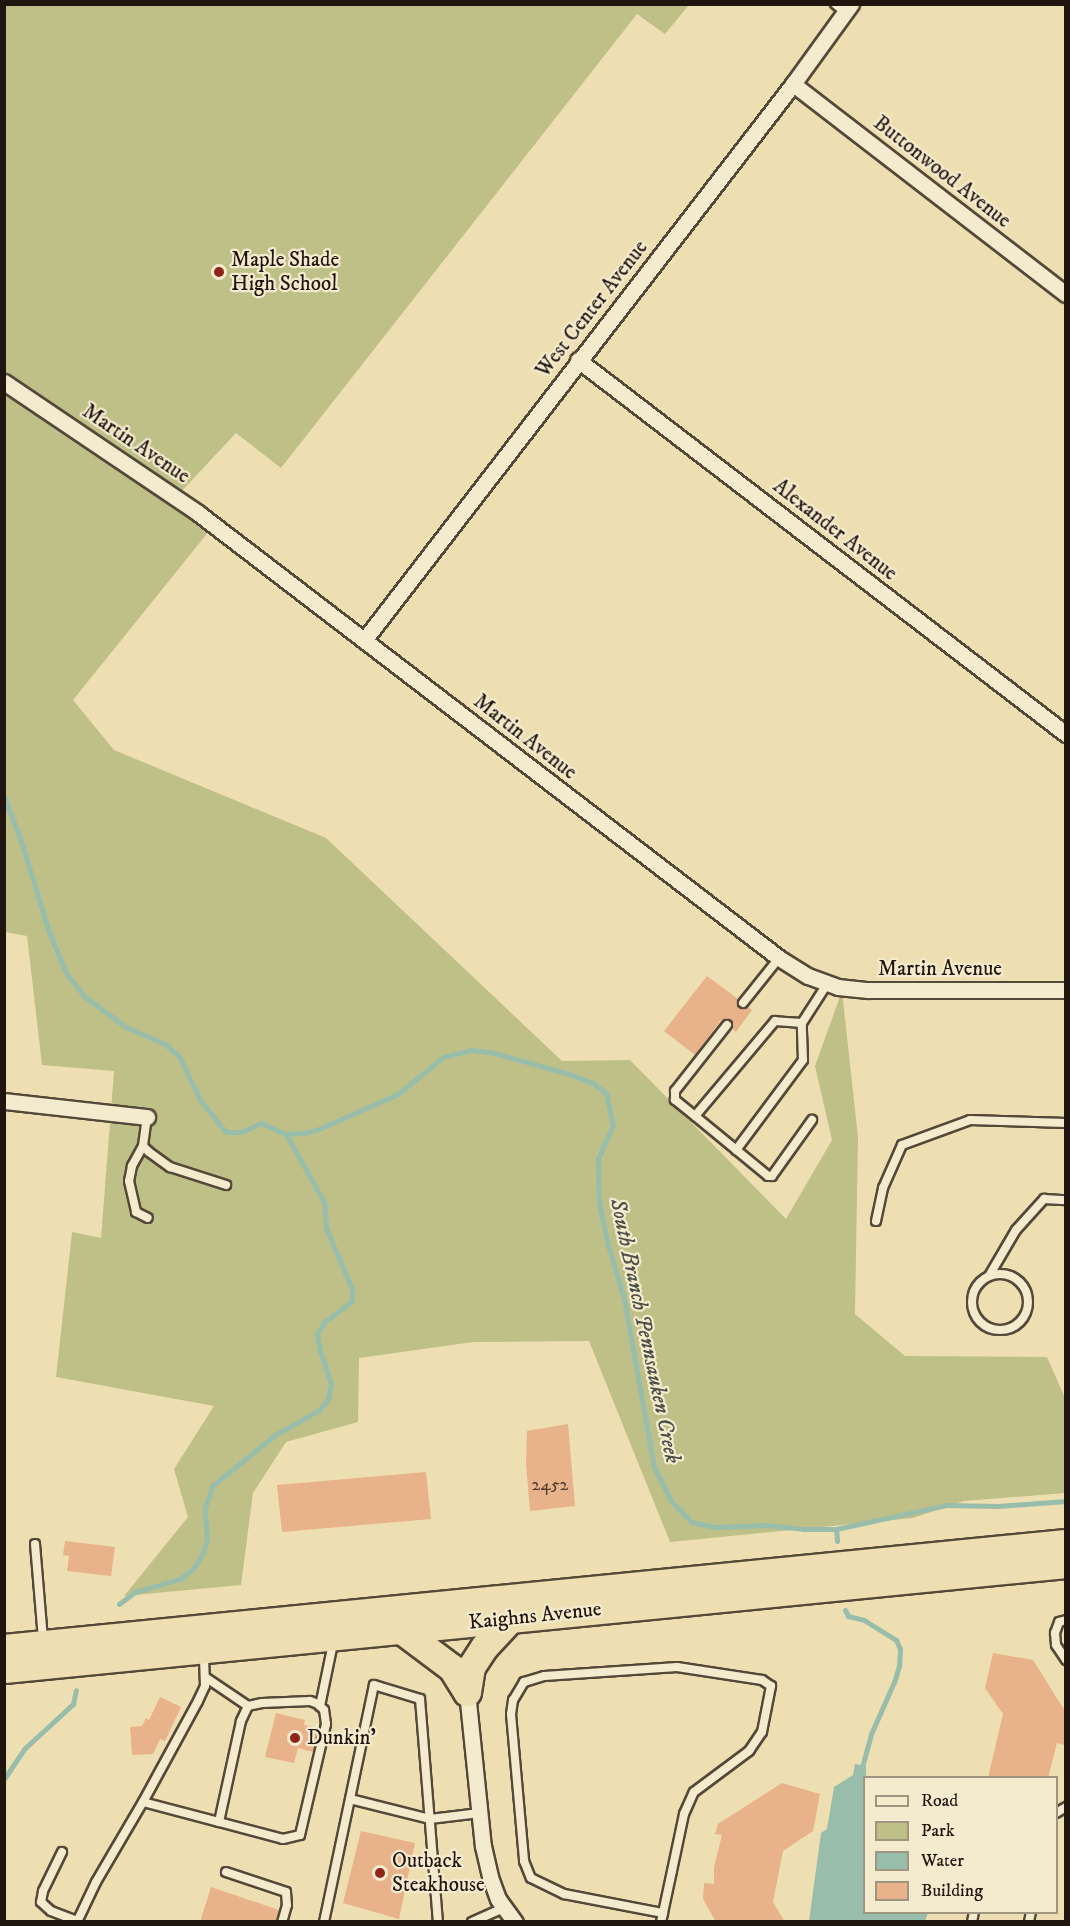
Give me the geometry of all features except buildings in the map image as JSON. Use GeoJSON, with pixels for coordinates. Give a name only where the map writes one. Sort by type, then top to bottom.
{"type":"FeatureCollection","features":[{"type":"Feature","properties":{"kind":"highway","name":"Kaighns Avenue"},"geometry":{"type":"LineString","coordinates":[[4,1648],[1065,1543]]}},
{"type":"Feature","properties":{"kind":"highway","name":"Kaighns Avenue"},"geometry":{"type":"LineString","coordinates":[[4,1669],[1065,1564]]}},
{"type":"Feature","properties":{"kind":"highway"},"geometry":{"type":"LineString","coordinates":[[466,1692],[471,1666],[485,1645],[511,1618]]}},
{"type":"Feature","properties":{"kind":"highway"},"geometry":{"type":"LineString","coordinates":[[400,1629],[452,1668],[466,1692]]}},
{"type":"Feature","properties":{"kind":"street","name":"West Center Avenue"},"geometry":{"type":"LineString","coordinates":[[365,639],[793,84],[844,7]]}},
{"type":"Feature","properties":{"kind":"street","name":"Buttonwood Avenue"},"geometry":{"type":"LineString","coordinates":[[793,84],[1065,294]]}},
{"type":"Feature","properties":{"kind":"street","name":"Alexander Avenue"},"geometry":{"type":"LineString","coordinates":[[578,360],[1065,734]]}},
{"type":"Feature","properties":{"kind":"street","name":"Martin Avenue"},"geometry":{"type":"LineString","coordinates":[[4,382],[198,513],[779,958],[808,976],[827,984],[868,990],[1065,990]]}},
{"type":"Feature","properties":{"kind":"street"},"geometry":{"type":"LineString","coordinates":[[4,1101],[147,1117]]}},
{"type":"Feature","properties":{"kind":"street"},"geometry":{"type":"LineString","coordinates":[[466,1692],[490,1877],[504,1908],[515,1922]]}},
{"type":"Feature","properties":{"kind":"lane"},"geometry":{"type":"LineString","coordinates":[[743,1003],[779,958]]}},
{"type":"Feature","properties":{"kind":"lane"},"geometry":{"type":"LineString","coordinates":[[736,1150],[804,1060],[802,1023],[827,984]]}},
{"type":"Feature","properties":{"kind":"lane"},"geometry":{"type":"LineString","coordinates":[[695,1116],[775,1021],[802,1023]]}},
{"type":"Feature","properties":{"kind":"lane"},"geometry":{"type":"LineString","coordinates":[[727,1025],[675,1091],[675,1100],[768,1176],[772,1176],[812,1120]]}},
{"type":"Feature","properties":{"kind":"lane"},"geometry":{"type":"LineString","coordinates":[[147,1117],[142,1146],[132,1166],[129,1181],[136,1212],[148,1218]]}},
{"type":"Feature","properties":{"kind":"lane"},"geometry":{"type":"LineString","coordinates":[[876,1221],[883,1188],[903,1145],[970,1120],[1065,1123]]}},
{"type":"Feature","properties":{"kind":"lane"},"geometry":{"type":"LineString","coordinates":[[142,1146],[170,1167],[226,1185]]}},
{"type":"Feature","properties":{"kind":"lane"},"geometry":{"type":"LineString","coordinates":[[989,1276],[1007,1275],[1022,1285],[1027,1293],[1026,1312],[1014,1326],[1006,1329],[988,1327],[975,1314],[972,1297],[981,1281],[989,1276],[1016,1230],[1032,1211],[1044,1199],[1065,1200]]}},
{"type":"Feature","properties":{"kind":"lane"},"geometry":{"type":"LineString","coordinates":[[35,1544],[43,1644]]}},
{"type":"Feature","properties":{"kind":"lane"},"geometry":{"type":"LineString","coordinates":[[1065,1620],[1059,1622],[1055,1634],[1056,1646],[1065,1660]]}},
{"type":"Feature","properties":{"kind":"lane"},"geometry":{"type":"LineString","coordinates":[[320,1706],[335,1635]]}},
{"type":"Feature","properties":{"kind":"lane"},"geometry":{"type":"LineString","coordinates":[[62,1852],[43,1891],[41,1902],[51,1911],[77,1921],[124,1830],[143,1802],[205,1686],[204,1648]]}},
{"type":"Feature","properties":{"kind":"lane"},"geometry":{"type":"LineString","coordinates":[[677,1667],[762,1680],[771,1686],[762,1732],[749,1751],[694,1792],[684,1814],[662,1917],[564,1894],[531,1878],[524,1861],[512,1714],[513,1700],[524,1682],[544,1676],[677,1667]]}},
{"type":"Feature","properties":{"kind":"lane"},"geometry":{"type":"LineString","coordinates":[[205,1677],[248,1706]]}},
{"type":"Feature","properties":{"kind":"lane"},"geometry":{"type":"LineString","coordinates":[[324,1922],[374,1685],[420,1699],[438,1922]]}},
{"type":"Feature","properties":{"kind":"lane"},"geometry":{"type":"LineString","coordinates":[[143,1802],[283,1839],[300,1835],[326,1724],[324,1710],[320,1706],[310,1701],[262,1702],[248,1706],[241,1721],[219,1822]]}},
{"type":"Feature","properties":{"kind":"lane"},"geometry":{"type":"LineString","coordinates":[[350,1799],[430,1819],[480,1813]]}},
{"type":"Feature","properties":{"kind":"lane"},"geometry":{"type":"LineString","coordinates":[[226,1872],[286,1892],[287,1905],[282,1922]]}},
{"type":"Feature","properties":{"kind":"lane"},"geometry":{"type":"LineString","coordinates":[[472,1922],[504,1908]]}},
{"type":"Feature","properties":{"kind":"green space"},"geometry":{"type":"Polygon","coordinates":[[[4,5],[689,5],[665,34],[637,14],[281,468],[236,433],[178,495],[210,530],[73,700],[114,750],[326,838],[562,1061],[630,1060],[786,1219],[832,1140],[815,1066],[842,991],[858,1137],[855,1314],[905,1356],[1047,1357],[1065,1398],[1065,1493],[964,1501],[913,1518],[670,1542],[589,1341],[473,1342],[359,1358],[358,1422],[286,1442],[253,1493],[241,1585],[124,1596],[188,1517],[174,1469],[214,1406],[56,1377],[72,1232],[101,1238],[114,1071],[42,1065],[27,936],[5,932],[4,5]]]}},
{"type":"Feature","properties":{"kind":"water"},"geometry":{"type":"Polygon","coordinates":[[[855,1764],[866,1766],[866,1776],[863,1776],[863,1914],[928,1914],[925,1921],[809,1921],[821,1833],[827,1829],[834,1787],[853,1775],[855,1764]]]}},
{"type":"Feature","properties":{"kind":"waterway","name":"South Branch Pennsauken Creek"},"geometry":{"type":"LineString","coordinates":[[4,796],[21,841],[49,932],[66,973],[85,997],[126,1027],[165,1044],[179,1056],[200,1100],[226,1132],[241,1132],[261,1123],[286,1134],[319,1129],[398,1094],[443,1057],[471,1050],[494,1053],[569,1074],[593,1083],[606,1093],[613,1125],[598,1159],[599,1203],[608,1245],[624,1299],[654,1467],[671,1501],[691,1522],[715,1527],[766,1525],[803,1529],[836,1529],[947,1505],[998,1506],[1066,1501]]}},
{"type":"Feature","properties":{"kind":"waterway"},"geometry":{"type":"LineString","coordinates":[[119,1604],[135,1592],[180,1579],[193,1569],[202,1555],[207,1540],[205,1508],[212,1486],[275,1435],[319,1410],[328,1399],[331,1384],[317,1334],[324,1322],[352,1301],[352,1289],[326,1228],[324,1202],[286,1134]]}},
{"type":"Feature","properties":{"kind":"waterway"},"geometry":{"type":"LineString","coordinates":[[836,1529],[837,1541]]}},
{"type":"Feature","properties":{"kind":"waterway"},"geometry":{"type":"LineString","coordinates":[[845,1610],[848,1616],[864,1620],[896,1640],[900,1649],[899,1666],[894,1682],[871,1734],[861,1771]]}},
{"type":"Feature","properties":{"kind":"waterway"},"geometry":{"type":"LineString","coordinates":[[4,1779],[24,1749],[73,1704],[76,1690]]}},
{"type":"Feature","properties":{"kind":"place","name":"Maple Shade High School"},"geometry":{"type":"Point","coordinates":[219,272]}},
{"type":"Feature","properties":{"kind":"place","name":"Dunkin'"},"geometry":{"type":"Point","coordinates":[295,1738]}},
{"type":"Feature","properties":{"kind":"place","name":"Outback Steakhouse"},"geometry":{"type":"Point","coordinates":[380,1873]}}]}
